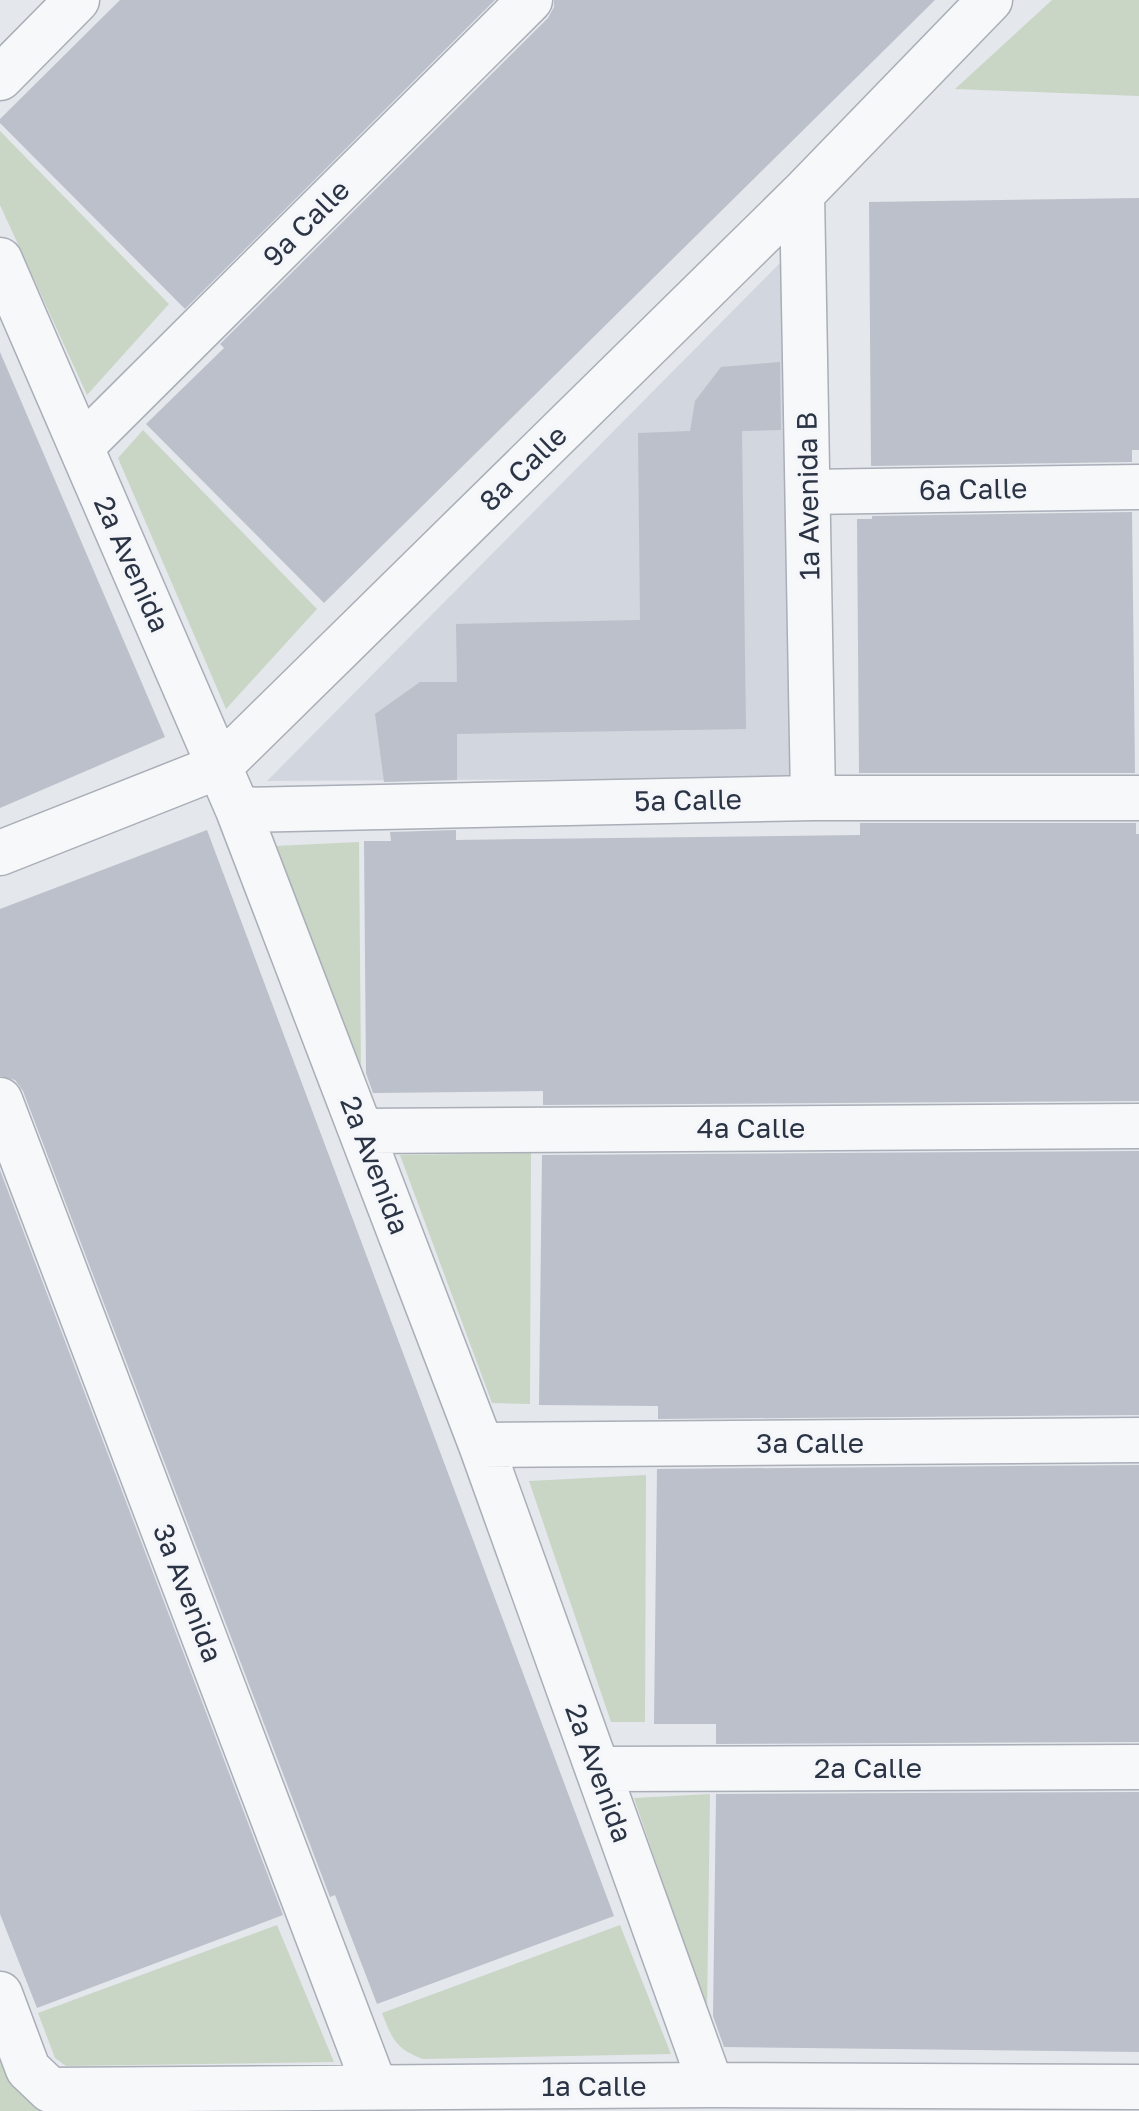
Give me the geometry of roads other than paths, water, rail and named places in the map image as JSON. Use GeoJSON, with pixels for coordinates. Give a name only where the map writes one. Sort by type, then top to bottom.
{"type":"FeatureCollection","features":[{"type":"Feature","properties":{"kind":"street"},"geometry":{"type":"LineString","coordinates":[[0,78],[77,0]]}},
{"type":"Feature","properties":{"kind":"street","name":"9a Calle"},"geometry":{"type":"LineString","coordinates":[[81,447],[530,0]]}},
{"type":"Feature","properties":{"kind":"street","name":"8a Calle"},"geometry":{"type":"LineString","coordinates":[[0,853],[220,766],[802,194],[990,0]]}},
{"type":"Feature","properties":{"kind":"street","name":"1a Avenida B"},"geometry":{"type":"LineString","coordinates":[[802,194],[813,798]]}},
{"type":"Feature","properties":{"kind":"street","name":"2a Avenida"},"geometry":{"type":"LineString","coordinates":[[0,260],[238,810],[481,1445],[711,2085]]}},
{"type":"Feature","properties":{"kind":"street","name":"6a Calle"},"geometry":{"type":"LineString","coordinates":[[808,492],[1139,487]]}},
{"type":"Feature","properties":{"kind":"street","name":"5a Calle"},"geometry":{"type":"LineString","coordinates":[[238,810],[813,798],[1139,798]]}},
{"type":"Feature","properties":{"kind":"street","name":"3a Avenida"},"geometry":{"type":"LineString","coordinates":[[0,1100],[375,2087]]}},
{"type":"Feature","properties":{"kind":"street","name":"4a Calle"},"geometry":{"type":"LineString","coordinates":[[362,1131],[1139,1126]]}},
{"type":"Feature","properties":{"kind":"street","name":"3a Calle"},"geometry":{"type":"LineString","coordinates":[[481,1445],[1139,1440]]}},
{"type":"Feature","properties":{"kind":"street","name":"2a Calle"},"geometry":{"type":"LineString","coordinates":[[598,1769],[1139,1767]]}},
{"type":"Feature","properties":{"kind":"street","name":"1a Calle"},"geometry":{"type":"LineString","coordinates":[[0,1994],[28,2069],[50,2090],[711,2085],[1139,2087]]}}]}
